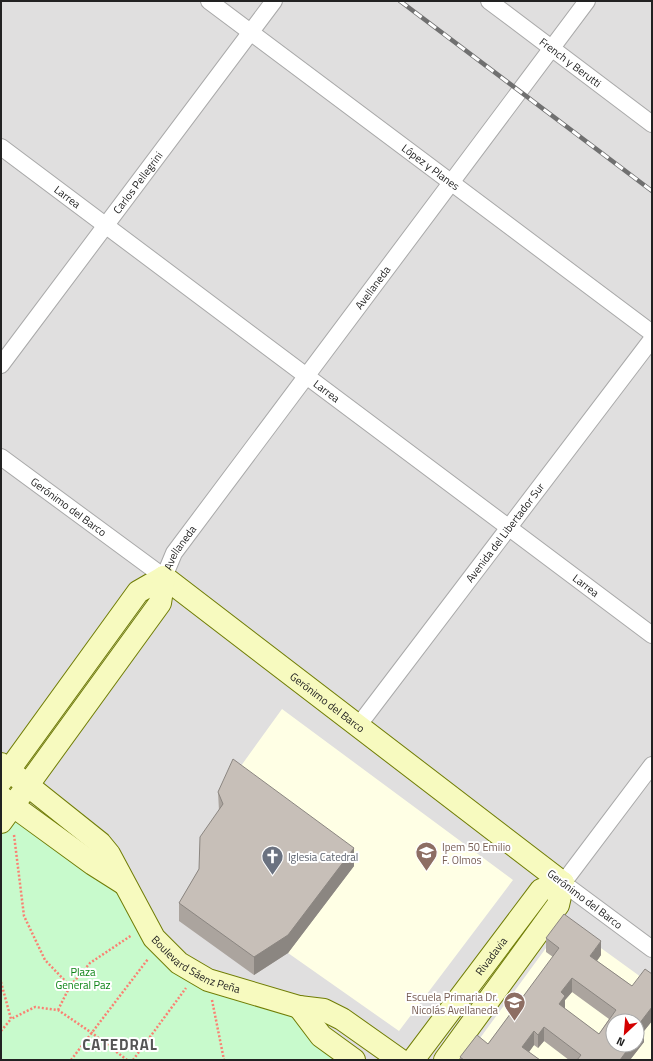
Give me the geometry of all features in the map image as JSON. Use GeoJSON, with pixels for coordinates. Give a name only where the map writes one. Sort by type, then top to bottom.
{"type":"FeatureCollection","features":[{"type":"Feature","properties":{"kind":"main road","name":"Gerónimo del Barco"},"geometry":{"type":"LineString","coordinates":[[164,577],[563,883]]}},
{"type":"Feature","properties":{"kind":"main road","name":"Avellaneda"},"geometry":{"type":"LineString","coordinates":[[4,772],[138,592],[164,577]]}},
{"type":"Feature","properties":{"kind":"main road","name":"Avellaneda"},"geometry":{"type":"LineString","coordinates":[[5,808],[28,785],[160,603],[164,577]]}},
{"type":"Feature","properties":{"kind":"main road","name":"Boulevard Sáenz Peña"},"geometry":{"type":"LineString","coordinates":[[4,772],[28,785],[100,843],[109,854],[146,925],[160,944],[179,963],[202,977],[299,1007],[324,1010],[342,1019],[400,1060]]}},
{"type":"Feature","properties":{"kind":"main road","name":"Boulevard Sáenz Peña"},"geometry":{"type":"LineString","coordinates":[[5,808],[124,884]]}},
{"type":"Feature","properties":{"kind":"main road","name":"Rivadavia"},"geometry":{"type":"LineString","coordinates":[[413,1060],[541,890],[563,883]]}},
{"type":"Feature","properties":{"kind":"main road"},"geometry":{"type":"LineString","coordinates":[[445,1060],[558,905],[563,883]]}},
{"type":"Feature","properties":{"kind":"main road"},"geometry":{"type":"LineString","coordinates":[[299,1007],[322,1036],[354,1060]]}},
{"type":"Feature","properties":{"kind":"street","name":"López y Planes"},"geometry":{"type":"LineString","coordinates":[[209,1],[652,333]]}},
{"type":"Feature","properties":{"kind":"street","name":"Carlos Pellegrini"},"geometry":{"type":"LineString","coordinates":[[1,364],[274,1]]}},
{"type":"Feature","properties":{"kind":"street","name":"French y Berutti"},"geometry":{"type":"LineString","coordinates":[[489,1],[652,124]]}},
{"type":"Feature","properties":{"kind":"street","name":"Avellaneda"},"geometry":{"type":"LineString","coordinates":[[164,577],[174,553],[587,1]]}},
{"type":"Feature","properties":{"kind":"street","name":"Larrea"},"geometry":{"type":"LineString","coordinates":[[1,147],[652,635]]}},
{"type":"Feature","properties":{"kind":"street","name":"Avenida del Libertador Sur"},"geometry":{"type":"LineString","coordinates":[[358,726],[652,339]]}},
{"type":"Feature","properties":{"kind":"street","name":"Gerónimo del Barco"},"geometry":{"type":"LineString","coordinates":[[1,457],[164,577]]}},
{"type":"Feature","properties":{"kind":"street"},"geometry":{"type":"LineString","coordinates":[[563,883],[652,765]]}},
{"type":"Feature","properties":{"kind":"street","name":"Gerónimo del Barco"},"geometry":{"type":"LineString","coordinates":[[563,883],[652,949]]}},
{"type":"Feature","properties":{"kind":"path"},"geometry":{"type":"LineString","coordinates":[[5,808],[13,829],[24,916],[45,960],[70,986]]}},
{"type":"Feature","properties":{"kind":"path"},"geometry":{"type":"LineString","coordinates":[[58,1010],[70,986],[90,963],[146,925]]}},
{"type":"Feature","properties":{"kind":"path"},"geometry":{"type":"LineString","coordinates":[[71,1060],[160,944]]}},
{"type":"Feature","properties":{"kind":"path"},"geometry":{"type":"LineString","coordinates":[[133,1060],[202,977]]}},
{"type":"Feature","properties":{"kind":"path"},"geometry":{"type":"LineString","coordinates":[[202,977],[224,1060]]}},
{"type":"Feature","properties":{"kind":"path"},"geometry":{"type":"LineString","coordinates":[[1,982],[11,1019]]}},
{"type":"Feature","properties":{"kind":"path"},"geometry":{"type":"LineString","coordinates":[[1,1031],[11,1019],[35,1007],[58,1010],[92,1033],[127,1060]]}},
{"type":"Feature","properties":{"kind":"shaded area"},"geometry":{"type":"Polygon","coordinates":[[[1,1],[652,1],[652,1060],[1,1060],[1,1]]]}},
{"type":"Feature","properties":{"kind":"shaded area","name":"Ipem 50 Emilio F. Olmos"},"geometry":{"type":"Polygon","coordinates":[[[282,709],[513,880],[399,1031],[288,953],[233,777],[282,709]]]}},
{"type":"Feature","properties":{"kind":"shaded area"},"geometry":{"type":"Polygon","coordinates":[[[565,922],[652,985],[652,1060],[464,1060],[565,922]]]}},
{"type":"Feature","properties":{"kind":"green space","name":"Plaza General Paz"},"geometry":{"type":"Polygon","coordinates":[[[13,806],[124,884],[166,951],[299,1007],[354,1060],[1,1060],[1,822],[13,806]]]}},
{"type":"Feature","properties":{"kind":"building","name":"Iglesia Catedral"},"geometry":{"type":"Polygon","coordinates":[[[233,759],[354,848],[288,935],[254,957],[179,903],[199,869],[200,837],[223,804],[218,792],[233,759]]]}},
{"type":"Feature","properties":{"kind":"building"},"geometry":{"type":"Polygon","coordinates":[[[564,914],[601,941],[590,956],[632,986],[645,969],[652,974],[652,1007],[645,1016],[645,1013],[614,1013],[616,1010],[572,978],[561,992],[565,996],[559,1004],[599,1034],[605,1026],[605,1053],[625,1053],[620,1060],[577,1060],[581,1055],[544,1027],[538,1035],[534,1031],[522,1047],[540,1060],[464,1060],[460,1057],[477,1035],[488,1044],[559,948],[546,938],[564,914]]]}},
{"type":"Feature","properties":{"kind":"railway"},"geometry":{"type":"LineString","coordinates":[[400,1],[652,191]]}},
{"type":"Feature","properties":{"kind":"place","name":"Ipem 50 Emilio F. Olmos"},"geometry":{"type":"Point","coordinates":[426,872]}},
{"type":"Feature","properties":{"kind":"place","name":"Iglesia Catedral"},"geometry":{"type":"Point","coordinates":[272,876]}},
{"type":"Feature","properties":{"kind":"place","name":"Escuela Primaria Dr. Nicolás Avellaneda"},"geometry":{"type":"Point","coordinates":[514,1022]}},
{"type":"Feature","properties":{"kind":"district","name":"CATEDRAL"},"geometry":{"type":"Point","coordinates":[120,1044]}}]}
